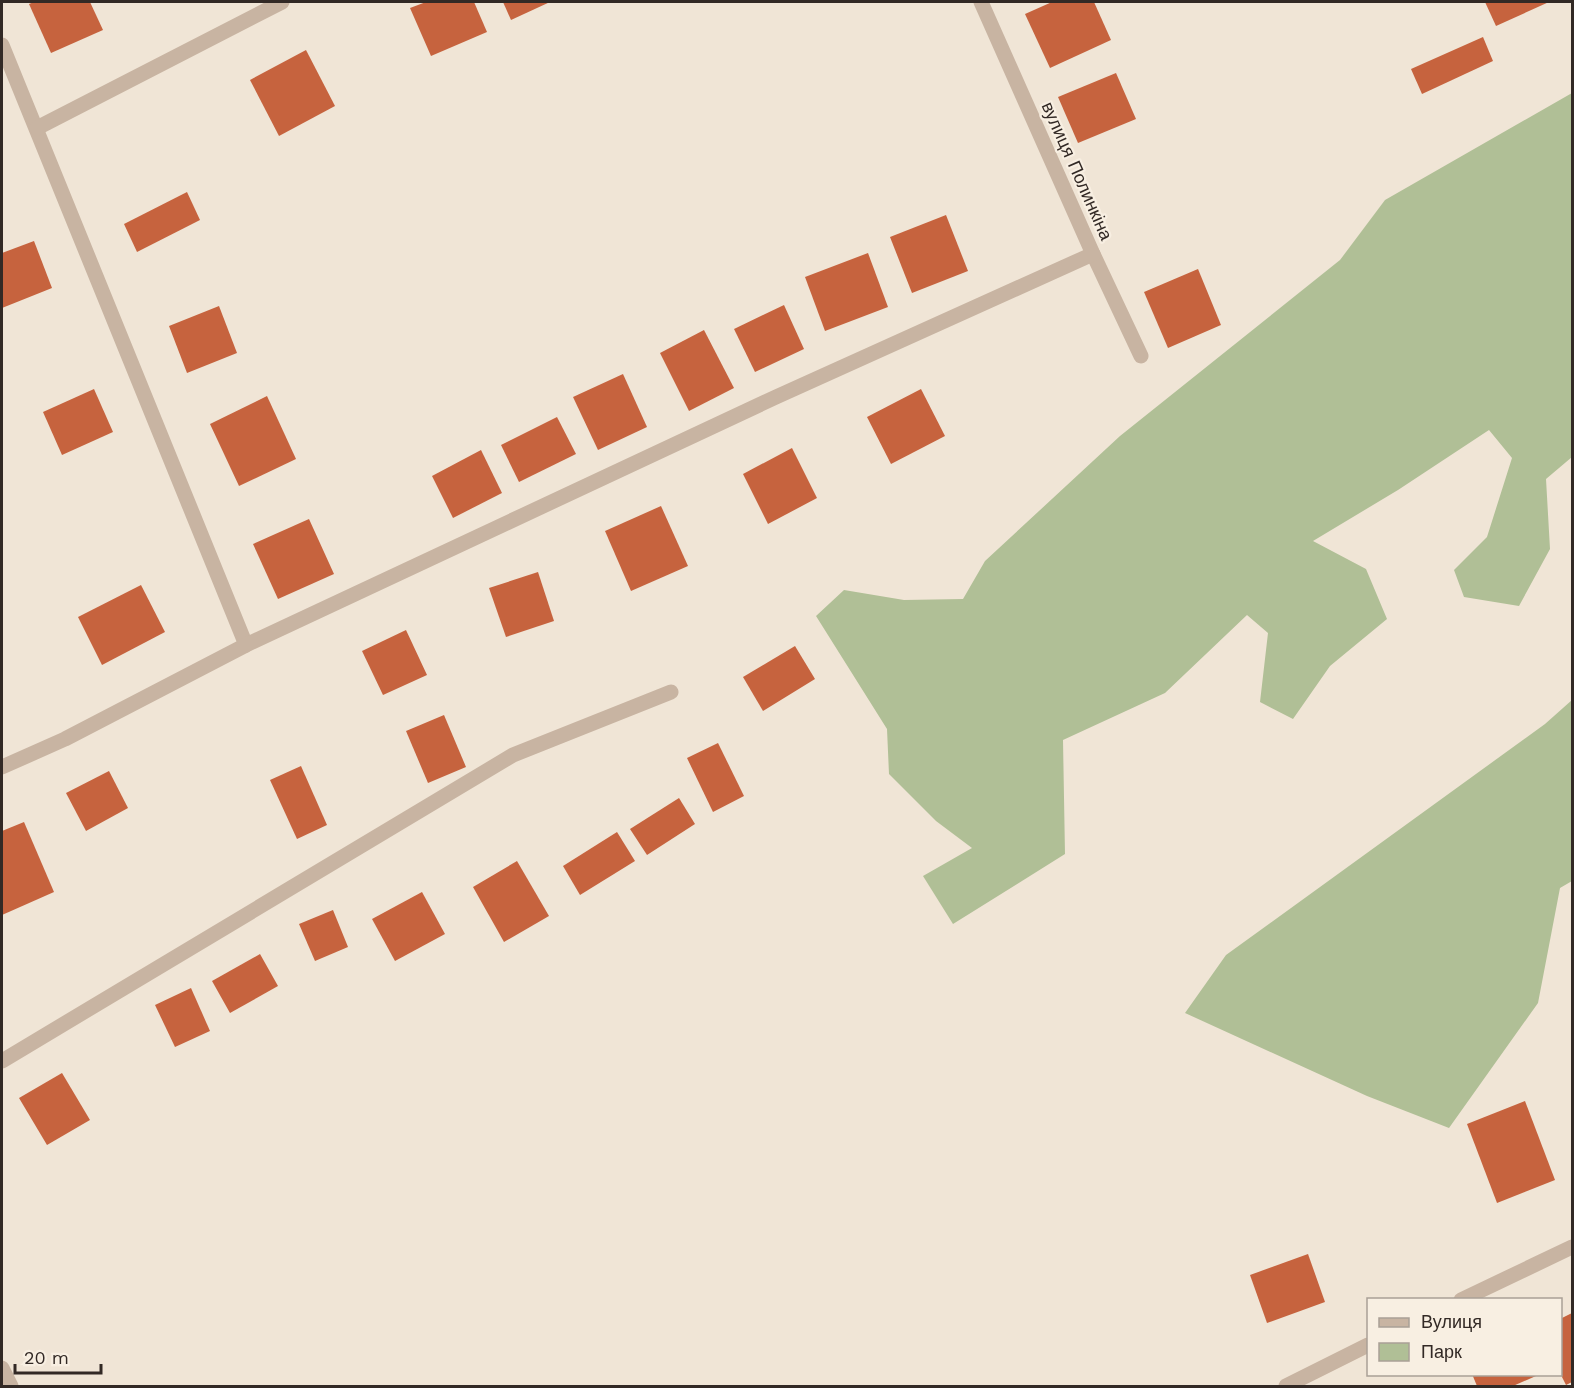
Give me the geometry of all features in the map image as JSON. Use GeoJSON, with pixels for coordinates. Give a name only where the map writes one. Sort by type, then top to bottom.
{"type":"FeatureCollection","features":[{"type":"Feature","properties":{"kind":"street"},"geometry":{"type":"LineString","coordinates":[[37,128],[282,2]]}},
{"type":"Feature","properties":{"kind":"street","name":"вулиця Полинкіна"},"geometry":{"type":"LineString","coordinates":[[981,2],[1141,356]]}},
{"type":"Feature","properties":{"kind":"street"},"geometry":{"type":"LineString","coordinates":[[2,45],[246,645]]}},
{"type":"Feature","properties":{"kind":"street"},"geometry":{"type":"LineString","coordinates":[[2,767],[65,739],[246,645],[765,402],[1093,254]]}},
{"type":"Feature","properties":{"kind":"street"},"geometry":{"type":"LineString","coordinates":[[2,1061],[513,755],[671,692]]}},
{"type":"Feature","properties":{"kind":"street"},"geometry":{"type":"LineString","coordinates":[[1463,1298],[1572,1247]]}},
{"type":"Feature","properties":{"kind":"street"},"geometry":{"type":"LineString","coordinates":[[1286,1386],[1367,1346]]}},
{"type":"Feature","properties":{"kind":"street"},"geometry":{"type":"LineString","coordinates":[[2,1368],[11,1386]]}},
{"type":"Feature","properties":{"kind":"green space"},"geometry":{"type":"Polygon","coordinates":[[[1572,93],[1572,457],[1546,479],[1550,549],[1519,606],[1464,597],[1454,570],[1487,537],[1512,458],[1489,430],[1398,490],[1313,541],[1366,569],[1387,619],[1330,666],[1293,719],[1260,702],[1268,633],[1247,615],[1165,693],[1063,740],[1065,854],[953,924],[923,876],[972,848],[936,821],[889,774],[887,729],[816,616],[844,590],[904,600],[963,599],[985,561],[1120,436],[1340,260],[1385,200],[1572,93]]]}},
{"type":"Feature","properties":{"kind":"green space"},"geometry":{"type":"Polygon","coordinates":[[[1572,700],[1572,881],[1560,888],[1538,1003],[1449,1128],[1367,1096],[1185,1013],[1226,955],[1545,724],[1572,700]]]}},
{"type":"Feature","properties":{"kind":"building"},"geometry":{"type":"Polygon","coordinates":[[[34,2],[90,2],[103,30],[51,53],[29,4],[34,2]]]}},
{"type":"Feature","properties":{"kind":"building"},"geometry":{"type":"Polygon","coordinates":[[[426,2],[474,2],[487,32],[431,56],[410,8],[426,2]]]}},
{"type":"Feature","properties":{"kind":"building"},"geometry":{"type":"Polygon","coordinates":[[[503,2],[550,2],[511,20],[503,2]]]}},
{"type":"Feature","properties":{"kind":"building"},"geometry":{"type":"Polygon","coordinates":[[[1052,2],[1094,2],[1111,40],[1050,68],[1025,14],[1052,2]]]}},
{"type":"Feature","properties":{"kind":"building"},"geometry":{"type":"Polygon","coordinates":[[[1485,2],[1549,2],[1496,26],[1485,2]]]}},
{"type":"Feature","properties":{"kind":"building"},"geometry":{"type":"Polygon","coordinates":[[[1483,37],[1493,61],[1422,94],[1411,69],[1483,37]]]}},
{"type":"Feature","properties":{"kind":"building"},"geometry":{"type":"Polygon","coordinates":[[[306,50],[335,106],[279,136],[250,80],[306,50]]]}},
{"type":"Feature","properties":{"kind":"building"},"geometry":{"type":"Polygon","coordinates":[[[1116,73],[1136,119],[1078,143],[1058,97],[1116,73]]]}},
{"type":"Feature","properties":{"kind":"building"},"geometry":{"type":"Polygon","coordinates":[[[187,192],[200,220],[137,252],[124,224],[187,192]]]}},
{"type":"Feature","properties":{"kind":"building"},"geometry":{"type":"Polygon","coordinates":[[[946,215],[968,271],[912,293],[890,237],[946,215]]]}},
{"type":"Feature","properties":{"kind":"building"},"geometry":{"type":"Polygon","coordinates":[[[34,241],[52,288],[2,308],[2,253],[34,241]]]}},
{"type":"Feature","properties":{"kind":"building"},"geometry":{"type":"Polygon","coordinates":[[[868,253],[888,307],[825,331],[805,277],[868,253]]]}},
{"type":"Feature","properties":{"kind":"building"},"geometry":{"type":"Polygon","coordinates":[[[1198,269],[1221,325],[1168,348],[1144,292],[1198,269]]]}},
{"type":"Feature","properties":{"kind":"building"},"geometry":{"type":"Polygon","coordinates":[[[784,305],[804,349],[755,372],[734,329],[784,305]]]}},
{"type":"Feature","properties":{"kind":"building"},"geometry":{"type":"Polygon","coordinates":[[[219,306],[237,353],[187,373],[169,326],[219,306]]]}},
{"type":"Feature","properties":{"kind":"building"},"geometry":{"type":"Polygon","coordinates":[[[704,330],[734,388],[689,411],[660,353],[704,330]]]}},
{"type":"Feature","properties":{"kind":"building"},"geometry":{"type":"Polygon","coordinates":[[[623,374],[647,427],[598,450],[573,397],[623,374]]]}},
{"type":"Feature","properties":{"kind":"building"},"geometry":{"type":"Polygon","coordinates":[[[94,389],[113,432],[62,455],[43,412],[94,389]]]}},
{"type":"Feature","properties":{"kind":"building"},"geometry":{"type":"Polygon","coordinates":[[[921,389],[945,436],[891,464],[867,417],[921,389]]]}},
{"type":"Feature","properties":{"kind":"building"},"geometry":{"type":"Polygon","coordinates":[[[267,396],[296,459],[239,486],[210,424],[267,396]]]}},
{"type":"Feature","properties":{"kind":"building"},"geometry":{"type":"Polygon","coordinates":[[[557,417],[576,454],[519,482],[501,445],[557,417]]]}},
{"type":"Feature","properties":{"kind":"building"},"geometry":{"type":"Polygon","coordinates":[[[792,448],[817,498],[768,524],[743,474],[792,448]]]}},
{"type":"Feature","properties":{"kind":"building"},"geometry":{"type":"Polygon","coordinates":[[[481,450],[502,493],[453,518],[432,476],[481,450]]]}},
{"type":"Feature","properties":{"kind":"building"},"geometry":{"type":"Polygon","coordinates":[[[661,506],[688,566],[631,591],[605,531],[661,506]]]}},
{"type":"Feature","properties":{"kind":"building"},"geometry":{"type":"Polygon","coordinates":[[[309,519],[334,574],[278,599],[253,544],[309,519]]]}},
{"type":"Feature","properties":{"kind":"building"},"geometry":{"type":"Polygon","coordinates":[[[538,572],[554,621],[506,637],[489,588],[538,572]]]}},
{"type":"Feature","properties":{"kind":"building"},"geometry":{"type":"Polygon","coordinates":[[[141,585],[165,632],[102,665],[78,617],[141,585]]]}},
{"type":"Feature","properties":{"kind":"building"},"geometry":{"type":"Polygon","coordinates":[[[406,630],[427,675],[383,695],[362,651],[406,630]]]}},
{"type":"Feature","properties":{"kind":"building"},"geometry":{"type":"Polygon","coordinates":[[[795,646],[815,679],[763,711],[743,677],[795,646]]]}},
{"type":"Feature","properties":{"kind":"building"},"geometry":{"type":"Polygon","coordinates":[[[444,715],[466,767],[428,783],[406,731],[444,715]]]}},
{"type":"Feature","properties":{"kind":"building"},"geometry":{"type":"Polygon","coordinates":[[[718,743],[744,796],[713,812],[687,758],[718,743]]]}},
{"type":"Feature","properties":{"kind":"building"},"geometry":{"type":"Polygon","coordinates":[[[301,766],[327,825],[297,839],[270,780],[301,766]]]}},
{"type":"Feature","properties":{"kind":"building"},"geometry":{"type":"Polygon","coordinates":[[[109,771],[128,808],[86,831],[66,793],[109,771]]]}},
{"type":"Feature","properties":{"kind":"building"},"geometry":{"type":"Polygon","coordinates":[[[679,798],[695,824],[647,855],[630,829],[679,798]]]}},
{"type":"Feature","properties":{"kind":"building"},"geometry":{"type":"Polygon","coordinates":[[[24,822],[54,892],[2,915],[2,831],[24,822]]]}},
{"type":"Feature","properties":{"kind":"building"},"geometry":{"type":"Polygon","coordinates":[[[617,832],[635,861],[580,895],[563,866],[617,832]]]}},
{"type":"Feature","properties":{"kind":"building"},"geometry":{"type":"Polygon","coordinates":[[[517,861],[549,916],[504,942],[473,887],[517,861]]]}},
{"type":"Feature","properties":{"kind":"building"},"geometry":{"type":"Polygon","coordinates":[[[422,892],[445,934],[395,961],[372,919],[422,892]]]}},
{"type":"Feature","properties":{"kind":"building"},"geometry":{"type":"Polygon","coordinates":[[[333,910],[348,947],[315,961],[299,924],[333,910]]]}},
{"type":"Feature","properties":{"kind":"building"},"geometry":{"type":"Polygon","coordinates":[[[260,954],[278,986],[230,1013],[212,981],[260,954]]]}},
{"type":"Feature","properties":{"kind":"building"},"geometry":{"type":"Polygon","coordinates":[[[191,988],[210,1031],[175,1047],[155,1005],[191,988]]]}},
{"type":"Feature","properties":{"kind":"building"},"geometry":{"type":"Polygon","coordinates":[[[62,1073],[90,1120],[47,1145],[19,1098],[62,1073]]]}},
{"type":"Feature","properties":{"kind":"building"},"geometry":{"type":"Polygon","coordinates":[[[1525,1101],[1555,1180],[1497,1203],[1467,1124],[1525,1101]]]}},
{"type":"Feature","properties":{"kind":"building"},"geometry":{"type":"Polygon","coordinates":[[[1308,1254],[1325,1302],[1267,1323],[1250,1275],[1308,1254]]]}},
{"type":"Feature","properties":{"kind":"building"},"geometry":{"type":"Polygon","coordinates":[[[1572,1313],[1572,1382],[1566,1385],[1562,1376],[1562,1318],[1572,1313]]]}},
{"type":"Feature","properties":{"kind":"building"},"geometry":{"type":"Polygon","coordinates":[[[1473,1376],[1536,1376],[1513,1386],[1477,1386],[1473,1376]]]}}]}
